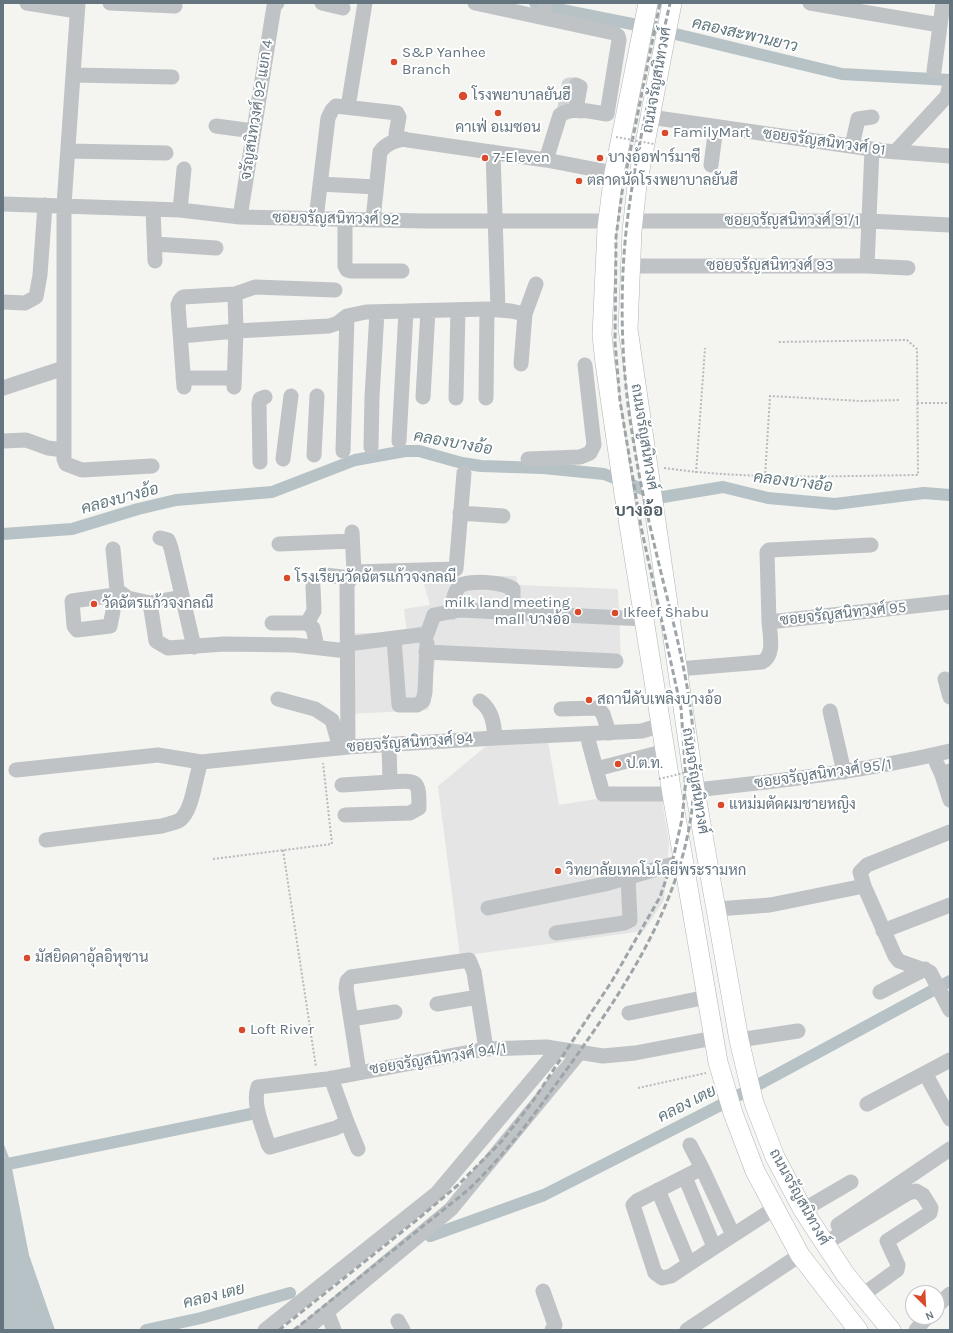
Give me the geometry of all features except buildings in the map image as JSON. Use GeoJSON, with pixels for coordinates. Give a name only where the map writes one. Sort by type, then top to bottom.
{"type":"FeatureCollection","features":[{"type":"Feature","properties":{"kind":"main road","name":"ถนนจรัญสนิทวงศ์"},"geometry":{"type":"LineString","coordinates":[[672,3],[637,184],[628,329],[696,790],[739,1040],[754,1103],[775,1157],[803,1210],[861,1296],[891,1330]]}},
{"type":"Feature","properties":{"kind":"main road","name":"ถนนจรัญสนิทวงศ์"},"geometry":{"type":"LineString","coordinates":[[645,19],[614,173],[608,221],[602,335],[624,494],[672,794],[714,1038],[733,1113],[755,1171],[800,1255],[858,1330]]}},
{"type":"Feature","properties":{"kind":"main road"},"geometry":{"type":"LineString","coordinates":[[653,671],[678,669]]}},
{"type":"Feature","properties":{"kind":"main road"},"geometry":{"type":"LineString","coordinates":[[661,725],[685,721]]}},
{"type":"Feature","properties":{"kind":"street"},"geometry":{"type":"LineString","coordinates":[[27,3],[78,7],[64,205],[64,450],[66,464],[82,470],[152,466]]}},
{"type":"Feature","properties":{"kind":"street"},"geometry":{"type":"LineString","coordinates":[[110,3],[175,6]]}},
{"type":"Feature","properties":{"kind":"street","name":"จรัญสนิทวงศ์ 92 แยก 4"},"geometry":{"type":"LineString","coordinates":[[240,218],[274,6],[277,3]]}},
{"type":"Feature","properties":{"kind":"street"},"geometry":{"type":"LineString","coordinates":[[322,3],[343,8]]}},
{"type":"Feature","properties":{"kind":"street"},"geometry":{"type":"LineString","coordinates":[[344,106],[365,3]]}},
{"type":"Feature","properties":{"kind":"street"},"geometry":{"type":"LineString","coordinates":[[475,3],[545,10],[614,33],[618,36],[619,40],[607,114]]}},
{"type":"Feature","properties":{"kind":"street"},"geometry":{"type":"LineString","coordinates":[[810,3],[844,6],[940,25]]}},
{"type":"Feature","properties":{"kind":"street"},"geometry":{"type":"LineString","coordinates":[[934,71],[943,3]]}},
{"type":"Feature","properties":{"kind":"street"},"geometry":{"type":"LineString","coordinates":[[73,75],[172,77]]}},
{"type":"Feature","properties":{"kind":"street"},"geometry":{"type":"LineString","coordinates":[[576,85],[580,87],[578,103],[580,110]]}},
{"type":"Feature","properties":{"kind":"street"},"geometry":{"type":"LineString","coordinates":[[894,152],[948,90]]}},
{"type":"Feature","properties":{"kind":"street"},"geometry":{"type":"LineString","coordinates":[[316,219],[328,118],[334,107],[344,106],[397,113],[399,117],[396,134],[405,139],[546,160],[614,173]]}},
{"type":"Feature","properties":{"kind":"street"},"geometry":{"type":"LineString","coordinates":[[546,160],[560,116],[569,111],[580,110],[626,117]]}},
{"type":"Feature","properties":{"kind":"street"},"geometry":{"type":"LineString","coordinates":[[852,146],[858,119],[872,116]]}},
{"type":"Feature","properties":{"kind":"street","name":"ซอยจรัญสนิทวงศ์ 91"},"geometry":{"type":"LineString","coordinates":[[650,117],[894,152],[950,156]]}},
{"type":"Feature","properties":{"kind":"street"},"geometry":{"type":"LineString","coordinates":[[216,126],[254,131]]}},
{"type":"Feature","properties":{"kind":"street"},"geometry":{"type":"LineString","coordinates":[[711,165],[716,127]]}},
{"type":"Feature","properties":{"kind":"street"},"geometry":{"type":"LineString","coordinates":[[373,220],[379,156],[382,149],[390,143],[405,139]]}},
{"type":"Feature","properties":{"kind":"street"},"geometry":{"type":"LineString","coordinates":[[867,266],[872,149]]}},
{"type":"Feature","properties":{"kind":"street"},"geometry":{"type":"LineString","coordinates":[[68,151],[166,153]]}},
{"type":"Feature","properties":{"kind":"street"},"geometry":{"type":"LineString","coordinates":[[486,398],[492,309],[495,221],[493,152]]}},
{"type":"Feature","properties":{"kind":"street"},"geometry":{"type":"LineString","coordinates":[[180,210],[184,169]]}},
{"type":"Feature","properties":{"kind":"street"},"geometry":{"type":"LineString","coordinates":[[320,184],[376,187]]}},
{"type":"Feature","properties":{"kind":"street","name":"ซอยจรัญสนิทวงศ์ 92"},"geometry":{"type":"LineString","coordinates":[[3,204],[180,210],[240,218],[608,221]]}},
{"type":"Feature","properties":{"kind":"street"},"geometry":{"type":"LineString","coordinates":[[3,302],[25,303],[36,297],[40,275],[45,205]]}},
{"type":"Feature","properties":{"kind":"street"},"geometry":{"type":"LineString","coordinates":[[153,209],[155,261]]}},
{"type":"Feature","properties":{"kind":"street"},"geometry":{"type":"LineString","coordinates":[[345,220],[345,266],[347,270],[402,271]]}},
{"type":"Feature","properties":{"kind":"street","name":"ซอยจรัญสนิทวงศ์ 91/1"},"geometry":{"type":"LineString","coordinates":[[634,221],[869,221],[950,225]]}},
{"type":"Feature","properties":{"kind":"street"},"geometry":{"type":"LineString","coordinates":[[155,244],[216,248]]}},
{"type":"Feature","properties":{"kind":"street","name":"ซอยจรัญสนิทวงศ์ 93"},"geometry":{"type":"LineString","coordinates":[[631,266],[867,266],[908,268]]}},
{"type":"Feature","properties":{"kind":"street"},"geometry":{"type":"LineString","coordinates":[[521,364],[525,314],[536,284]]}},
{"type":"Feature","properties":{"kind":"street"},"geometry":{"type":"LineString","coordinates":[[235,294],[236,331],[234,383],[183,382],[178,304],[184,297],[235,294],[255,287],[335,290]]}},
{"type":"Feature","properties":{"kind":"street"},"geometry":{"type":"LineString","coordinates":[[181,336],[236,331],[329,326],[338,324],[347,316],[377,312],[492,309],[525,314]]}},
{"type":"Feature","properties":{"kind":"street"},"geometry":{"type":"LineString","coordinates":[[423,397],[428,310]]}},
{"type":"Feature","properties":{"kind":"street"},"geometry":{"type":"LineString","coordinates":[[456,398],[458,310]]}},
{"type":"Feature","properties":{"kind":"street"},"geometry":{"type":"LineString","coordinates":[[399,441],[406,311]]}},
{"type":"Feature","properties":{"kind":"street"},"geometry":{"type":"LineString","coordinates":[[370,447],[377,312]]}},
{"type":"Feature","properties":{"kind":"street"},"geometry":{"type":"LineString","coordinates":[[343,451],[347,316]]}},
{"type":"Feature","properties":{"kind":"street"},"geometry":{"type":"LineString","coordinates":[[528,459],[580,457],[590,453],[594,445],[585,365]]}},
{"type":"Feature","properties":{"kind":"street"},"geometry":{"type":"LineString","coordinates":[[3,388],[64,368]]}},
{"type":"Feature","properties":{"kind":"street"},"geometry":{"type":"LineString","coordinates":[[283,459],[290,396]]}},
{"type":"Feature","properties":{"kind":"street"},"geometry":{"type":"LineString","coordinates":[[314,455],[317,396]]}},
{"type":"Feature","properties":{"kind":"street"},"geometry":{"type":"LineString","coordinates":[[260,462],[259,404],[260,399],[265,397]]}},
{"type":"Feature","properties":{"kind":"street"},"geometry":{"type":"LineString","coordinates":[[3,441],[26,440],[48,448],[64,450]]}},
{"type":"Feature","properties":{"kind":"street"},"geometry":{"type":"LineString","coordinates":[[325,575],[352,575],[456,569],[464,473]]}},
{"type":"Feature","properties":{"kind":"street"},"geometry":{"type":"LineString","coordinates":[[460,513],[503,516]]}},
{"type":"Feature","properties":{"kind":"street"},"geometry":{"type":"LineString","coordinates":[[280,544],[352,537],[352,575],[347,585],[344,748]]}},
{"type":"Feature","properties":{"kind":"street"},"geometry":{"type":"LineString","coordinates":[[160,538],[168,540],[171,548],[194,647]]}},
{"type":"Feature","properties":{"kind":"street"},"geometry":{"type":"LineString","coordinates":[[769,622],[767,555],[769,550],[871,545]]}},
{"type":"Feature","properties":{"kind":"street"},"geometry":{"type":"LineString","coordinates":[[113,549],[117,590],[116,595],[150,603],[182,597]]}},
{"type":"Feature","properties":{"kind":"street"},"geometry":{"type":"LineString","coordinates":[[452,612],[455,592],[460,586],[468,583],[502,583],[509,585],[513,589],[513,613]]}},
{"type":"Feature","properties":{"kind":"street"},"geometry":{"type":"LineString","coordinates":[[307,623],[314,611],[313,586]]}},
{"type":"Feature","properties":{"kind":"street","name":"ซอยจรัญสนิทวงศ์ 95"},"geometry":{"type":"LineString","coordinates":[[678,669],[762,662],[767,659],[770,654],[769,622],[950,602]]}},
{"type":"Feature","properties":{"kind":"street"},"geometry":{"type":"LineString","coordinates":[[150,603],[156,641],[168,648],[224,644],[347,647],[427,634]]}},
{"type":"Feature","properties":{"kind":"street"},"geometry":{"type":"LineString","coordinates":[[394,639],[399,705],[417,705],[423,701],[425,692],[427,634],[434,615],[460,610],[645,619]]}},
{"type":"Feature","properties":{"kind":"street"},"geometry":{"type":"LineString","coordinates":[[272,623],[307,623],[313,628],[317,647]]}},
{"type":"Feature","properties":{"kind":"street"},"geometry":{"type":"LineString","coordinates":[[426,652],[616,661]]}},
{"type":"Feature","properties":{"kind":"street"},"geometry":{"type":"LineString","coordinates":[[945,679],[950,697]]}},
{"type":"Feature","properties":{"kind":"street"},"geometry":{"type":"LineString","coordinates":[[278,699],[315,709],[332,720],[344,748]]}},
{"type":"Feature","properties":{"kind":"street"},"geometry":{"type":"LineString","coordinates":[[480,701],[486,706],[494,722],[496,738]]}},
{"type":"Feature","properties":{"kind":"street"},"geometry":{"type":"LineString","coordinates":[[561,709],[598,708],[603,714],[609,733]]}},
{"type":"Feature","properties":{"kind":"street"},"geometry":{"type":"LineString","coordinates":[[830,711],[844,772]]}},
{"type":"Feature","properties":{"kind":"street","name":"ซอยจรัญสนิทวงศ์ 94"},"geometry":{"type":"LineString","coordinates":[[16,770],[158,755],[201,762],[344,748],[647,730],[661,725]]}},
{"type":"Feature","properties":{"kind":"street"},"geometry":{"type":"LineString","coordinates":[[589,743],[603,794],[672,794]]}},
{"type":"Feature","properties":{"kind":"street"},"geometry":{"type":"LineString","coordinates":[[388,745],[390,782]]}},
{"type":"Feature","properties":{"kind":"street"},"geometry":{"type":"LineString","coordinates":[[596,769],[666,751]]}},
{"type":"Feature","properties":{"kind":"street","name":"ซอยจรัญสนิทวงศ์ 95/1"},"geometry":{"type":"LineString","coordinates":[[696,790],[807,779],[950,751]]}},
{"type":"Feature","properties":{"kind":"street"},"geometry":{"type":"LineString","coordinates":[[933,755],[946,773],[950,800]]}},
{"type":"Feature","properties":{"kind":"street"},"geometry":{"type":"LineString","coordinates":[[46,840],[162,826],[180,820],[187,810],[197,782],[201,762]]}},
{"type":"Feature","properties":{"kind":"street"},"geometry":{"type":"LineString","coordinates":[[342,785],[409,781],[419,787],[419,808],[410,813],[345,815]]}},
{"type":"Feature","properties":{"kind":"street"},"geometry":{"type":"LineString","coordinates":[[950,832],[868,865],[860,872],[864,886],[883,931],[897,959],[925,969],[931,974],[950,1010]]}},
{"type":"Feature","properties":{"kind":"street"},"geometry":{"type":"LineString","coordinates":[[488,908],[606,884],[684,861]]}},
{"type":"Feature","properties":{"kind":"street"},"geometry":{"type":"LineString","coordinates":[[556,934],[624,923],[630,920],[628,877]]}},
{"type":"Feature","properties":{"kind":"street"},"geometry":{"type":"LineString","coordinates":[[716,909],[770,905],[864,886]]}},
{"type":"Feature","properties":{"kind":"street"},"geometry":{"type":"LineString","coordinates":[[883,931],[950,904]]}},
{"type":"Feature","properties":{"kind":"street"},"geometry":{"type":"LineString","coordinates":[[360,1072],[346,983],[351,978],[469,960],[473,966],[486,1049]]}},
{"type":"Feature","properties":{"kind":"street"},"geometry":{"type":"LineString","coordinates":[[880,992],[925,969]]}},
{"type":"Feature","properties":{"kind":"street"},"geometry":{"type":"LineString","coordinates":[[437,1004],[478,997]]}},
{"type":"Feature","properties":{"kind":"street"},"geometry":{"type":"LineString","coordinates":[[629,1013],[707,997]]}},
{"type":"Feature","properties":{"kind":"street"},"geometry":{"type":"LineString","coordinates":[[351,1019],[395,1012]]}},
{"type":"Feature","properties":{"kind":"street"},"geometry":{"type":"LineString","coordinates":[[739,1040],[798,1031]]}},
{"type":"Feature","properties":{"kind":"street","name":"ซอยจรัญสนิทวงศ์ 94/1"},"geometry":{"type":"LineString","coordinates":[[347,1122],[336,1128],[270,1147],[255,1094],[258,1087],[331,1078],[486,1049],[546,1047],[603,1056],[618,1055],[714,1038]]}},
{"type":"Feature","properties":{"kind":"street"},"geometry":{"type":"LineString","coordinates":[[272,1328],[437,1193],[558,1049]]}},
{"type":"Feature","properties":{"kind":"street"},"geometry":{"type":"LineString","coordinates":[[306,1330],[451,1208],[580,1052]]}},
{"type":"Feature","properties":{"kind":"street"},"geometry":{"type":"LineString","coordinates":[[867,1104],[950,1060]]}},
{"type":"Feature","properties":{"kind":"street"},"geometry":{"type":"LineString","coordinates":[[925,1074],[950,1119]]}},
{"type":"Feature","properties":{"kind":"street"},"geometry":{"type":"LineString","coordinates":[[331,1078],[358,1149]]}},
{"type":"Feature","properties":{"kind":"street"},"geometry":{"type":"LineString","coordinates":[[690,1144],[733,1235]]}},
{"type":"Feature","properties":{"kind":"street"},"geometry":{"type":"LineString","coordinates":[[822,1240],[950,1149]]}},
{"type":"Feature","properties":{"kind":"street"},"geometry":{"type":"LineString","coordinates":[[702,1168],[636,1201],[633,1205],[655,1273],[662,1278],[671,1276],[775,1208]]}},
{"type":"Feature","properties":{"kind":"street"},"geometry":{"type":"LineString","coordinates":[[685,1177],[714,1248]]}},
{"type":"Feature","properties":{"kind":"street"},"geometry":{"type":"LineString","coordinates":[[803,1210],[851,1182]]}},
{"type":"Feature","properties":{"kind":"street"},"geometry":{"type":"LineString","coordinates":[[658,1190],[689,1264]]}},
{"type":"Feature","properties":{"kind":"street"},"geometry":{"type":"LineString","coordinates":[[822,1240],[908,1193],[916,1191],[923,1195],[931,1208],[930,1213],[887,1241],[898,1265],[897,1270],[861,1296]]}},
{"type":"Feature","properties":{"kind":"street"},"geometry":{"type":"LineString","coordinates":[[687,1330],[800,1255]]}},
{"type":"Feature","properties":{"kind":"street"},"geometry":{"type":"LineString","coordinates":[[543,1291],[555,1320],[556,1325],[552,1330]]}},
{"type":"Feature","properties":{"kind":"street"},"geometry":{"type":"LineString","coordinates":[[327,1312],[334,1330]]}},
{"type":"Feature","properties":{"kind":"path"},"geometry":{"type":"LineString","coordinates":[[616,137],[654,144]]}},
{"type":"Feature","properties":{"kind":"path"},"geometry":{"type":"LineString","coordinates":[[649,466],[696,473],[765,477],[918,475],[917,349],[907,340],[778,342]]}},
{"type":"Feature","properties":{"kind":"path"},"geometry":{"type":"LineString","coordinates":[[696,473],[705,348]]}},
{"type":"Feature","properties":{"kind":"path"},"geometry":{"type":"LineString","coordinates":[[765,477],[770,396],[861,401],[900,400]]}},
{"type":"Feature","properties":{"kind":"path"},"geometry":{"type":"LineString","coordinates":[[917,403],[950,403]]}},
{"type":"Feature","properties":{"kind":"path"},"geometry":{"type":"LineString","coordinates":[[213,858],[332,844],[322,750]]}},
{"type":"Feature","properties":{"kind":"path"},"geometry":{"type":"LineString","coordinates":[[659,780],[704,768]]}},
{"type":"Feature","properties":{"kind":"path"},"geometry":{"type":"LineString","coordinates":[[283,850],[316,1068]]}},
{"type":"Feature","properties":{"kind":"path"},"geometry":{"type":"LineString","coordinates":[[638,1088],[722,1073]]}},
{"type":"Feature","properties":{"kind":"shaded area"},"geometry":{"type":"Polygon","coordinates":[[[516,576],[518,585],[618,589],[621,663],[436,655],[428,710],[348,714],[349,633],[407,633],[404,609],[430,605],[422,577],[516,576]]]}},
{"type":"Feature","properties":{"kind":"shaded area","name":"วิทยาลัยเทคโนโลยีพระรามหก"},"geometry":{"type":"Polygon","coordinates":[[[548,741],[559,805],[660,789],[669,842],[664,900],[644,931],[460,956],[438,786],[491,742],[548,741]]]}},
{"type":"Feature","properties":{"kind":"shaded area"},"geometry":{"type":"Polygon","coordinates":[[[3,1142],[11,1163],[29,1255],[55,1330],[3,1330],[3,1142]]]}},
{"type":"Feature","properties":{"kind":"waterway","name":"คลองสะพานยาว"},"geometry":{"type":"LineString","coordinates":[[535,3],[642,26],[842,74],[950,80]]}},
{"type":"Feature","properties":{"kind":"waterway","name":"คลองบางอ้อ"},"geometry":{"type":"LineString","coordinates":[[3,534],[72,529],[138,509],[176,500],[272,492],[355,460],[405,451],[419,451],[462,463],[481,466],[543,468],[604,474],[663,497],[723,487],[768,498],[835,504],[924,493],[950,495]]}},
{"type":"Feature","properties":{"kind":"waterway","name":"คลอง เตย"},"geometry":{"type":"LineString","coordinates":[[430,1236],[544,1195],[717,1107],[950,981]]}},
{"type":"Feature","properties":{"kind":"waterway"},"geometry":{"type":"LineString","coordinates":[[3,1165],[251,1114]]}},
{"type":"Feature","properties":{"kind":"waterway","name":"คลอง เตย"},"geometry":{"type":"LineString","coordinates":[[146,1330],[201,1318],[290,1293]]}},
{"type":"Feature","properties":{"kind":"tunnel"},"geometry":{"type":"LineString","coordinates":[[564,113],[569,85],[576,85]]}},
{"type":"Feature","properties":{"kind":"railway"},"geometry":{"type":"LineString","coordinates":[[279,1330],[418,1219],[458,1185],[501,1142],[533,1101],[612,981],[660,897],[673,859],[682,819],[686,779],[681,708],[641,527],[620,401],[615,343],[616,237],[622,192],[660,3]]}},
{"type":"Feature","properties":{"kind":"railway"},"geometry":{"type":"LineString","coordinates":[[294,1330],[469,1189],[506,1150],[582,1048],[626,982],[662,913],[676,876],[687,839],[695,774],[692,721],[684,670],[656,553],[635,453],[625,381],[622,328],[624,249],[631,195],[646,113],[670,3]]}},
{"type":"Feature","properties":{"kind":"place","name":"S&P Yanhee Branch"},"geometry":{"type":"Point","coordinates":[394,62]}},
{"type":"Feature","properties":{"kind":"place","name":"โรงพยาบาลยันฮี"},"geometry":{"type":"Point","coordinates":[463,96]}},
{"type":"Feature","properties":{"kind":"place","name":"คาเฟ่ อเมซอน"},"geometry":{"type":"Point","coordinates":[498,113]}},
{"type":"Feature","properties":{"kind":"place","name":"FamilyMart"},"geometry":{"type":"Point","coordinates":[665,133]}},
{"type":"Feature","properties":{"kind":"place","name":"7-Eleven"},"geometry":{"type":"Point","coordinates":[485,158]}},
{"type":"Feature","properties":{"kind":"place","name":"บางอ้อฟาร์มาซี"},"geometry":{"type":"Point","coordinates":[600,158]}},
{"type":"Feature","properties":{"kind":"place","name":"ตลาดนัดโรงพยาบาลยันฮี"},"geometry":{"type":"Point","coordinates":[579,181]}},
{"type":"Feature","properties":{"kind":"place","name":"โรงเรียนวัดฉัตรแก้วจงกลณี"},"geometry":{"type":"Point","coordinates":[287,578]}},
{"type":"Feature","properties":{"kind":"place","name":"วัดฉัตรแก้วจงกลณี"},"geometry":{"type":"Point","coordinates":[94,604]}},
{"type":"Feature","properties":{"kind":"place","name":"milk land meeting mall บางอ้อ"},"geometry":{"type":"Point","coordinates":[578,612]}},
{"type":"Feature","properties":{"kind":"place","name":"Ikfeef Shabu"},"geometry":{"type":"Point","coordinates":[615,613]}},
{"type":"Feature","properties":{"kind":"place","name":"สถานีดับเพลิงบางอ้อ"},"geometry":{"type":"Point","coordinates":[589,700]}},
{"type":"Feature","properties":{"kind":"place","name":"ป.ต.ท."},"geometry":{"type":"Point","coordinates":[618,764]}},
{"type":"Feature","properties":{"kind":"place","name":"แหม่มตัดผมชายหญิง"},"geometry":{"type":"Point","coordinates":[721,805]}},
{"type":"Feature","properties":{"kind":"place","name":"วิทยาลัยเทคโนโลยีพระรามหก"},"geometry":{"type":"Point","coordinates":[558,871]}},
{"type":"Feature","properties":{"kind":"place","name":"มัสยิดดาอุ้ลอิหุซาน"},"geometry":{"type":"Point","coordinates":[27,958]}},
{"type":"Feature","properties":{"kind":"place","name":"Loft River"},"geometry":{"type":"Point","coordinates":[242,1030]}},
{"type":"Feature","properties":{"kind":"district","name":"บางอ้อ"},"geometry":{"type":"Point","coordinates":[639,511]}}]}
